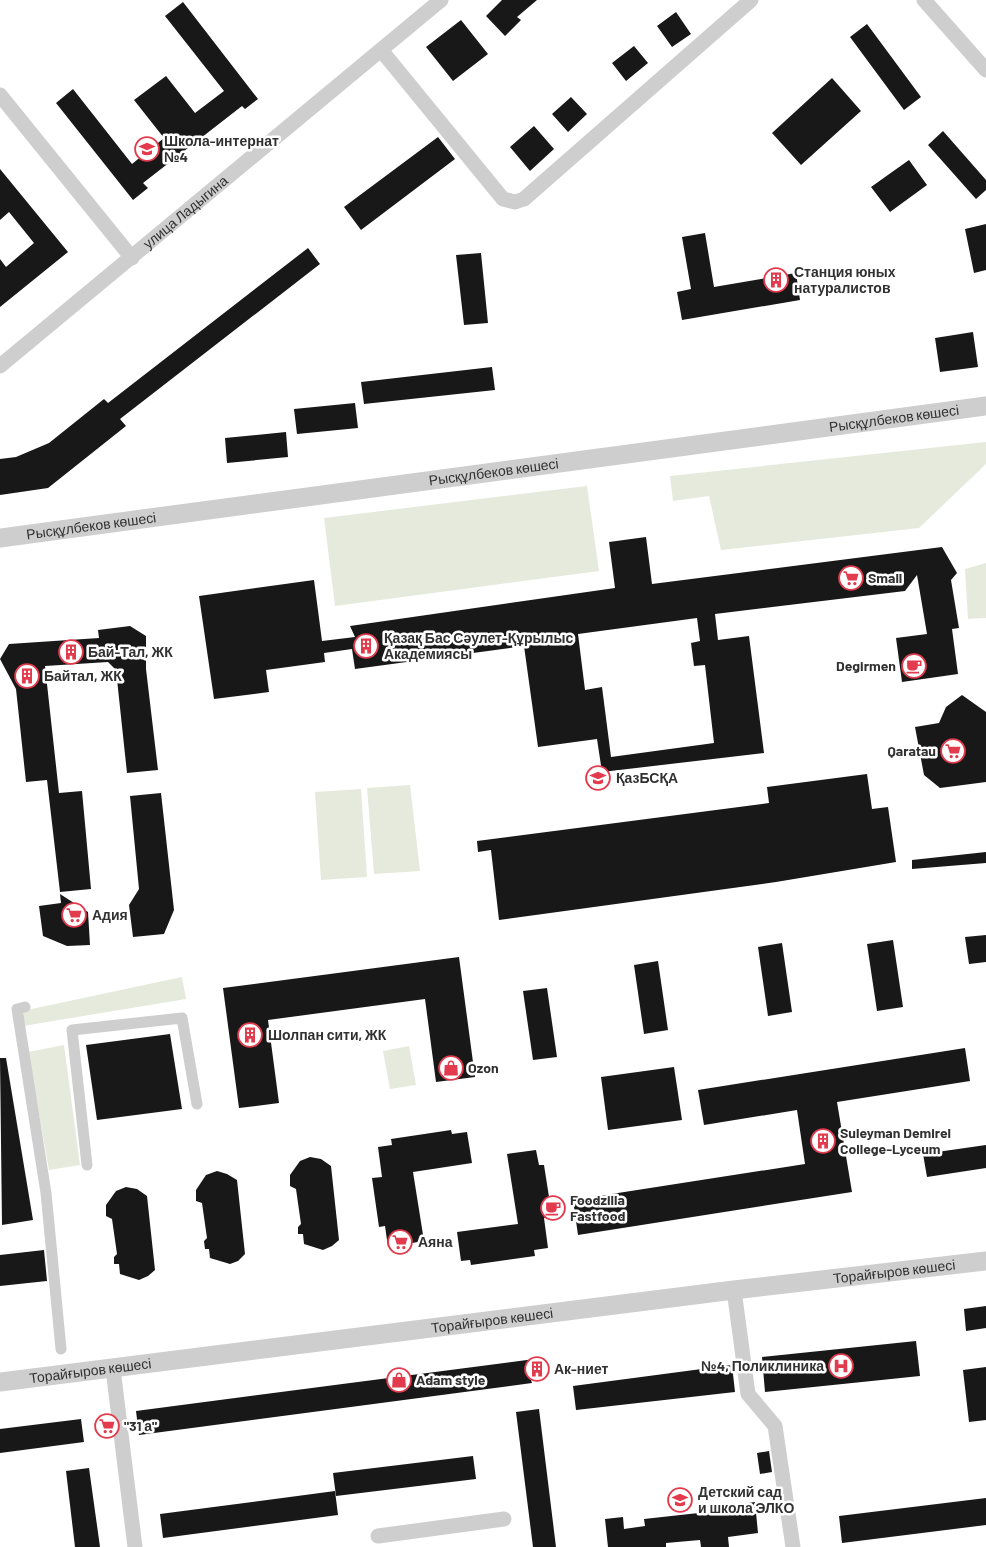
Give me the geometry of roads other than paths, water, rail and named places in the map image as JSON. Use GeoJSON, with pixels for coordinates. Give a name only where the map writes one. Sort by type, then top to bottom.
{"type":"FeatureCollection","features":[{"type":"Feature","properties":{"kind":"street","name":"улица Ладыгина"},"geometry":{"type":"LineString","coordinates":[[0,366],[441,0]]}},
{"type":"Feature","properties":{"kind":"street"},"geometry":{"type":"LineString","coordinates":[[381,50],[503,199],[515,202],[524,199],[751,0]]}},
{"type":"Feature","properties":{"kind":"street"},"geometry":{"type":"LineString","coordinates":[[924,0],[986,70]]}},
{"type":"Feature","properties":{"kind":"street"},"geometry":{"type":"LineString","coordinates":[[0,95],[132,258]]}},
{"type":"Feature","properties":{"kind":"street","name":"Рысқұлбеков көшесі"},"geometry":{"type":"LineString","coordinates":[[0,538],[986,406]]}},
{"type":"Feature","properties":{"kind":"street"},"geometry":{"type":"LineString","coordinates":[[25,1007],[17,1009],[46,1193],[61,1349]]}},
{"type":"Feature","properties":{"kind":"street"},"geometry":{"type":"LineString","coordinates":[[87,1165],[72,1030],[182,1018],[197,1104]]}},
{"type":"Feature","properties":{"kind":"street","name":"Торайғыров көшесі"},"geometry":{"type":"LineString","coordinates":[[0,1382],[113,1370],[734,1290],[986,1260]]}},
{"type":"Feature","properties":{"kind":"street"},"geometry":{"type":"LineString","coordinates":[[734,1290],[748,1394],[775,1426],[793,1547]]}},
{"type":"Feature","properties":{"kind":"street"},"geometry":{"type":"LineString","coordinates":[[113,1370],[134,1547]]}},
{"type":"Feature","properties":{"kind":"street"},"geometry":{"type":"LineString","coordinates":[[378,1536],[504,1519]]}},
{"type":"Feature","properties":{"kind":"place","name":"Школа-интернат №4"},"geometry":{"type":"Point","coordinates":[147,149]}},
{"type":"Feature","properties":{"kind":"place","name":"Станция юных натуралистов"},"geometry":{"type":"Point","coordinates":[776,280]}},
{"type":"Feature","properties":{"kind":"place","name":"Small"},"geometry":{"type":"Point","coordinates":[851,578]}},
{"type":"Feature","properties":{"kind":"place","name":"Қазақ Бас Сәулет-Құрылыс Академиясы"},"geometry":{"type":"Point","coordinates":[366,646]}},
{"type":"Feature","properties":{"kind":"place","name":"Бай-Тал, ЖК"},"geometry":{"type":"Point","coordinates":[71,652]}},
{"type":"Feature","properties":{"kind":"place","name":"Degirmen"},"geometry":{"type":"Point","coordinates":[914,666]}},
{"type":"Feature","properties":{"kind":"place","name":"Байтал, ЖК"},"geometry":{"type":"Point","coordinates":[27,676]}},
{"type":"Feature","properties":{"kind":"place","name":"Qaratau"},"geometry":{"type":"Point","coordinates":[953,751]}},
{"type":"Feature","properties":{"kind":"place","name":"ҚазБСҚА"},"geometry":{"type":"Point","coordinates":[598,778]}},
{"type":"Feature","properties":{"kind":"place","name":"Адия"},"geometry":{"type":"Point","coordinates":[74,915]}},
{"type":"Feature","properties":{"kind":"place","name":"Шолпан сити, ЖК"},"geometry":{"type":"Point","coordinates":[250,1035]}},
{"type":"Feature","properties":{"kind":"place","name":"Ozon"},"geometry":{"type":"Point","coordinates":[451,1068]}},
{"type":"Feature","properties":{"kind":"place","name":"Suleyman Demirel College-Lyceum"},"geometry":{"type":"Point","coordinates":[823,1141]}},
{"type":"Feature","properties":{"kind":"place","name":"Foodzilla Fastfood"},"geometry":{"type":"Point","coordinates":[553,1208]}},
{"type":"Feature","properties":{"kind":"place","name":"Аяна"},"geometry":{"type":"Point","coordinates":[400,1242]}},
{"type":"Feature","properties":{"kind":"place","name":"№4, Поликлиника"},"geometry":{"type":"Point","coordinates":[841,1366]}},
{"type":"Feature","properties":{"kind":"place","name":"Ак-ниет"},"geometry":{"type":"Point","coordinates":[537,1369]}},
{"type":"Feature","properties":{"kind":"place","name":"Adam style"},"geometry":{"type":"Point","coordinates":[399,1380]}},
{"type":"Feature","properties":{"kind":"place","name":"\"31 а\""},"geometry":{"type":"Point","coordinates":[107,1426]}},
{"type":"Feature","properties":{"kind":"place","name":"Детский сад и школа ЭЛКО"},"geometry":{"type":"Point","coordinates":[680,1500]}}]}
